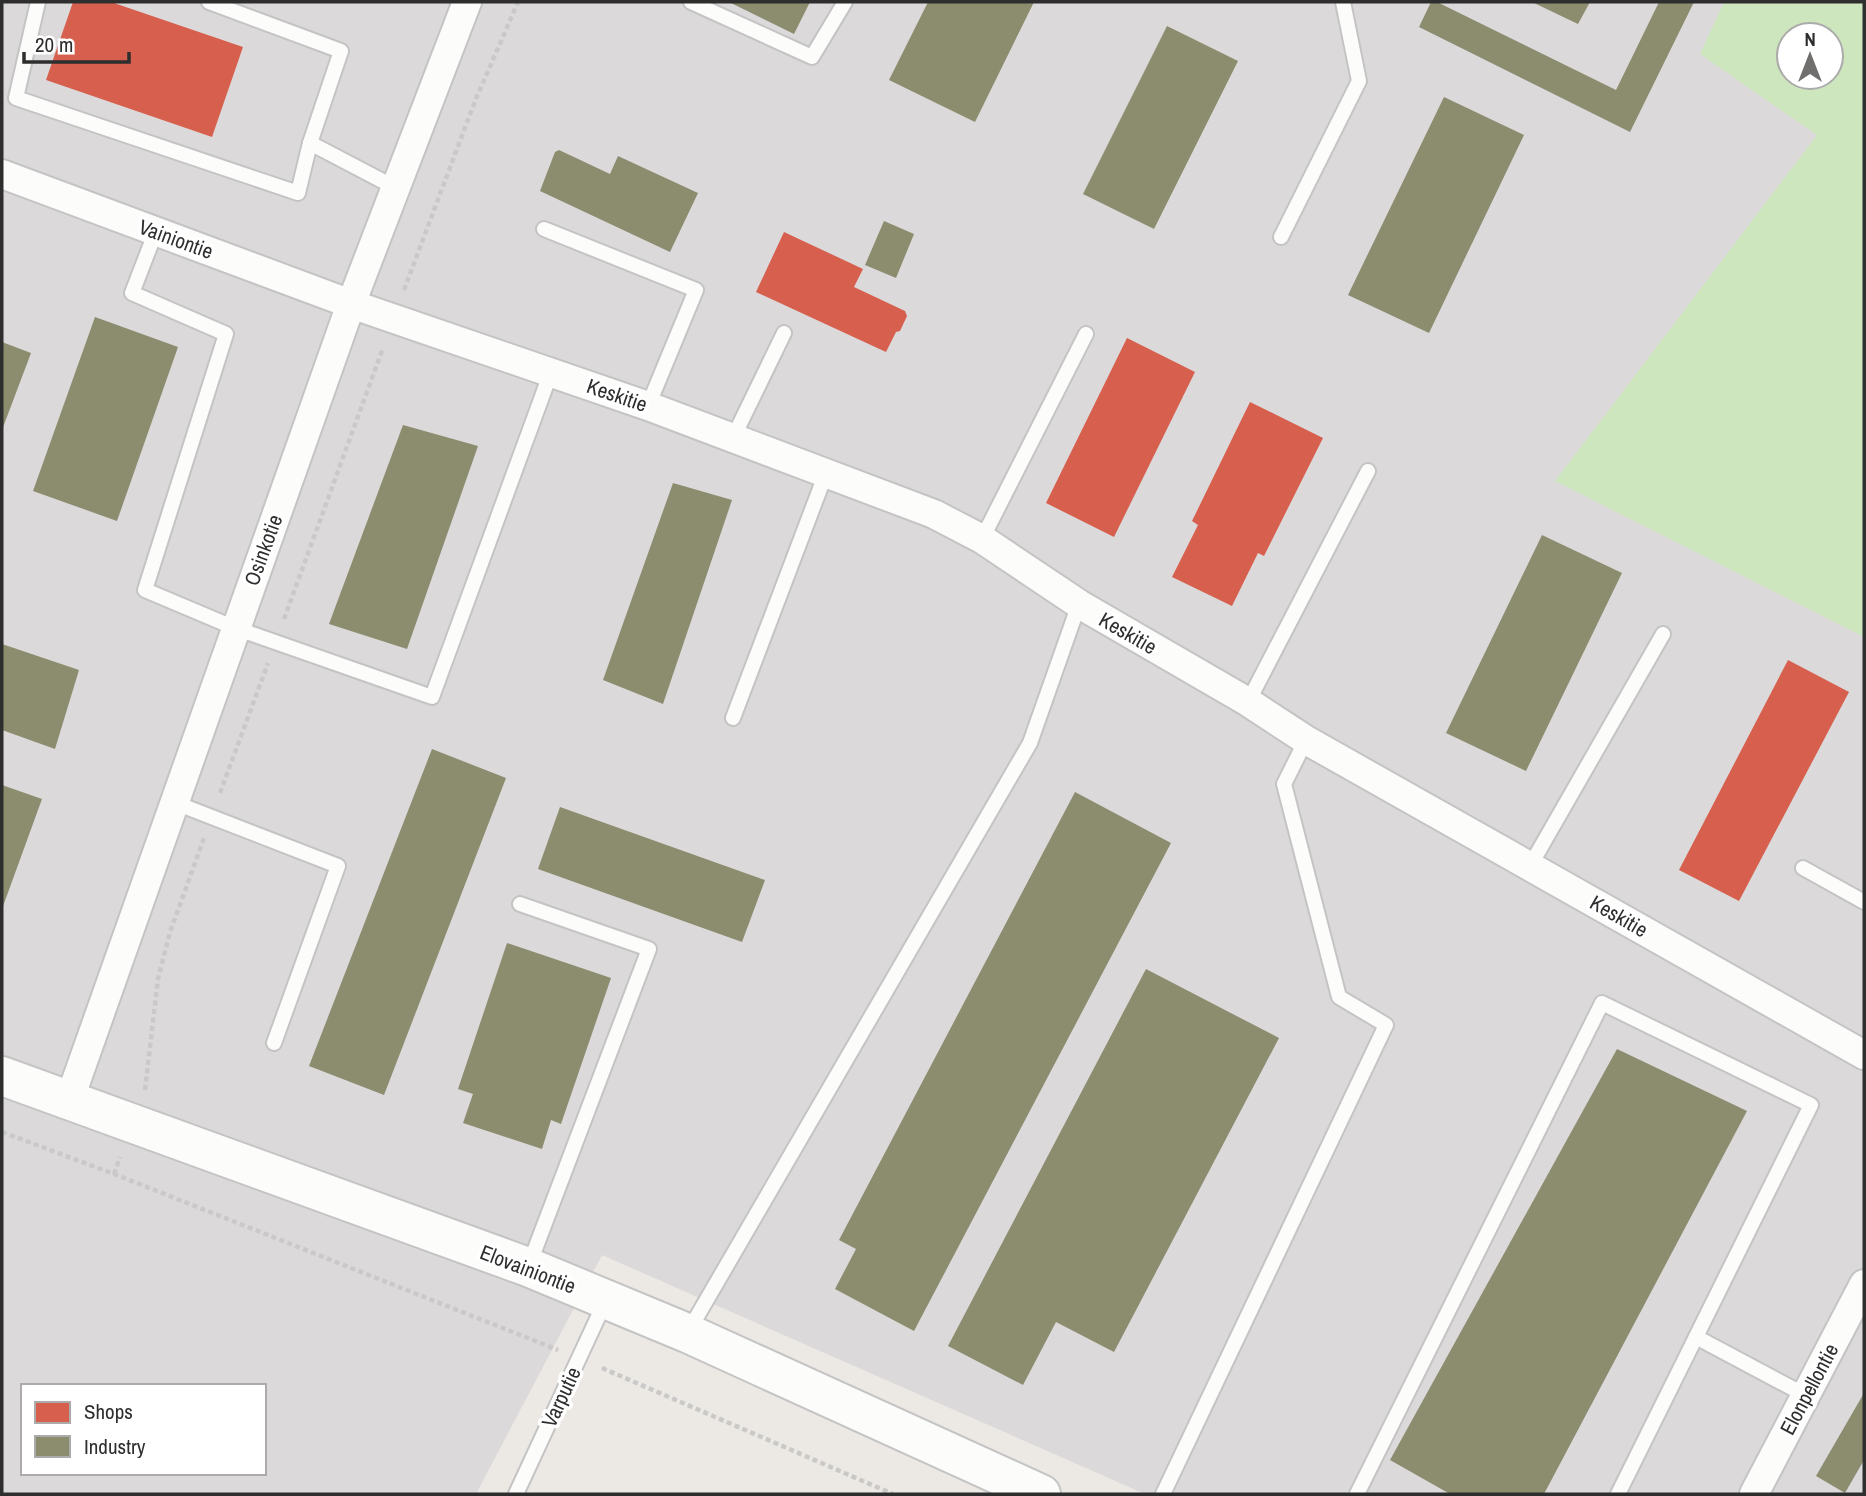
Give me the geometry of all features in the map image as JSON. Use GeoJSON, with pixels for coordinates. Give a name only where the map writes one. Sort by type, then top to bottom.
{"type":"FeatureCollection","features":[{"type":"Feature","properties":{"kind":"main road","name":"Elovainiontie"},"geometry":{"type":"LineString","coordinates":[[2,1076],[528,1267],[687,1333],[1041,1494]]}},
{"type":"Feature","properties":{"kind":"street","name":"Osinkotie"},"geometry":{"type":"LineString","coordinates":[[69,1101],[351,304],[467,2]]}},
{"type":"Feature","properties":{"kind":"street","name":"Vainiontie"},"geometry":{"type":"LineString","coordinates":[[2,174],[351,304]]}},
{"type":"Feature","properties":{"kind":"street","name":"Keskitie"},"geometry":{"type":"LineString","coordinates":[[351,304],[648,406],[934,514],[982,539],[1079,604],[1248,702],[1306,740],[1864,1055]]}},
{"type":"Feature","properties":{"kind":"street","name":"Elonpellontie"},"geometry":{"type":"LineString","coordinates":[[1754,1494],[1864,1284]]}},
{"type":"Feature","properties":{"kind":"lane"},"geometry":{"type":"LineString","coordinates":[[38,2],[16,98],[298,193],[310,143],[341,51],[209,2]]}},
{"type":"Feature","properties":{"kind":"lane"},"geometry":{"type":"LineString","coordinates":[[691,2],[812,57],[845,2]]}},
{"type":"Feature","properties":{"kind":"lane"},"geometry":{"type":"LineString","coordinates":[[1281,237],[1359,81],[1343,2]]}},
{"type":"Feature","properties":{"kind":"lane"},"geometry":{"type":"LineString","coordinates":[[310,143],[394,187]]}},
{"type":"Feature","properties":{"kind":"lane"},"geometry":{"type":"LineString","coordinates":[[544,229],[695,290],[648,406]]}},
{"type":"Feature","properties":{"kind":"lane"},"geometry":{"type":"LineString","coordinates":[[156,231],[132,293],[226,334],[145,590],[235,628],[432,697],[551,372]]}},
{"type":"Feature","properties":{"kind":"lane"},"geometry":{"type":"LineString","coordinates":[[733,438],[784,333]]}},
{"type":"Feature","properties":{"kind":"lane"},"geometry":{"type":"LineString","coordinates":[[982,539],[1086,334]]}},
{"type":"Feature","properties":{"kind":"lane"},"geometry":{"type":"LineString","coordinates":[[1248,702],[1368,471]]}},
{"type":"Feature","properties":{"kind":"lane"},"geometry":{"type":"LineString","coordinates":[[733,718],[826,473]]}},
{"type":"Feature","properties":{"kind":"lane"},"geometry":{"type":"LineString","coordinates":[[687,1333],[1030,743],[1079,604]]}},
{"type":"Feature","properties":{"kind":"lane"},"geometry":{"type":"LineString","coordinates":[[1530,866],[1663,634]]}},
{"type":"Feature","properties":{"kind":"lane"},"geometry":{"type":"LineString","coordinates":[[1163,1494],[1386,1026],[1339,997],[1284,784],[1306,740]]}},
{"type":"Feature","properties":{"kind":"lane"},"geometry":{"type":"LineString","coordinates":[[173,802],[338,866],[274,1043]]}},
{"type":"Feature","properties":{"kind":"lane"},"geometry":{"type":"LineString","coordinates":[[1803,868],[1864,902]]}},
{"type":"Feature","properties":{"kind":"lane"},"geometry":{"type":"LineString","coordinates":[[520,904],[649,949],[528,1267]]}},
{"type":"Feature","properties":{"kind":"lane"},"geometry":{"type":"LineString","coordinates":[[1357,1494],[1602,1003],[1811,1105],[1618,1494]]}},
{"type":"Feature","properties":{"kind":"lane","name":"Varputie"},"geometry":{"type":"LineString","coordinates":[[516,1494],[606,1300]]}},
{"type":"Feature","properties":{"kind":"lane"},"geometry":{"type":"LineString","coordinates":[[1696,1337],[1805,1395]]}},
{"type":"Feature","properties":{"kind":"path"},"geometry":{"type":"LineString","coordinates":[[114,1174],[145,1089],[158,979],[170,932],[475,101],[518,2]]}},
{"type":"Feature","properties":{"kind":"path"},"geometry":{"type":"LineString","coordinates":[[2,1132],[579,1358],[893,1494]]}},
{"type":"Feature","properties":{"kind":"shaded area"},"geometry":{"type":"Polygon","coordinates":[[[2,2],[1724,2],[1701,54],[1817,135],[1556,481],[1864,637],[1864,1494],[1145,1494],[602,1255],[476,1494],[2,1494],[2,2]]]}},
{"type":"Feature","properties":{"kind":"green space"},"geometry":{"type":"Polygon","coordinates":[[[1724,2],[1864,2],[1864,637],[1555,481],[1817,135],[1700,54],[1724,2]]]}},
{"type":"Feature","properties":{"kind":"building: Shops"},"geometry":{"type":"Polygon","coordinates":[[[73,2],[111,2],[243,47],[212,137],[46,80],[73,2]]]}},
{"type":"Feature","properties":{"kind":"building: Shops"},"geometry":{"type":"Polygon","coordinates":[[[784,232],[863,269],[854,287],[905,311],[907,316],[886,352],[756,292],[784,232]]]}},
{"type":"Feature","properties":{"kind":"building: Shops"},"geometry":{"type":"Polygon","coordinates":[[[1127,338],[1195,372],[1114,537],[1046,503],[1127,338]]]}},
{"type":"Feature","properties":{"kind":"building: Shops"},"geometry":{"type":"Polygon","coordinates":[[[1250,402],[1323,438],[1264,556],[1258,553],[1232,606],[1172,577],[1198,525],[1192,521],[1250,402]]]}},
{"type":"Feature","properties":{"kind":"building: Shops"},"geometry":{"type":"Polygon","coordinates":[[[1788,660],[1849,692],[1739,901],[1679,870],[1788,660]]]}},
{"type":"Feature","properties":{"kind":"building: Industry"},"geometry":{"type":"Polygon","coordinates":[[[729,2],[810,2],[794,34],[729,2]]]}},
{"type":"Feature","properties":{"kind":"building: Industry"},"geometry":{"type":"Polygon","coordinates":[[[928,2],[1034,2],[975,122],[889,80],[928,2]]]}},
{"type":"Feature","properties":{"kind":"building: Industry"},"geometry":{"type":"Polygon","coordinates":[[[1431,2],[1437,2],[1616,90],[1659,2],[1694,2],[1630,132],[1419,27],[1431,2]]]}},
{"type":"Feature","properties":{"kind":"building: Industry"},"geometry":{"type":"Polygon","coordinates":[[[1532,2],[1590,2],[1578,24],[1532,2]]]}},
{"type":"Feature","properties":{"kind":"building: Industry"},"geometry":{"type":"Polygon","coordinates":[[[1167,26],[1238,61],[1154,229],[1083,194],[1167,26]]]}},
{"type":"Feature","properties":{"kind":"building: Industry"},"geometry":{"type":"Polygon","coordinates":[[[1444,97],[1524,135],[1429,333],[1348,295],[1444,97]]]}},
{"type":"Feature","properties":{"kind":"building: Industry"},"geometry":{"type":"Polygon","coordinates":[[[559,150],[610,174],[618,156],[698,193],[670,252],[540,191],[555,152],[559,150]]]}},
{"type":"Feature","properties":{"kind":"building: Industry"},"geometry":{"type":"Polygon","coordinates":[[[884,221],[914,234],[896,278],[865,265],[884,221]]]}},
{"type":"Feature","properties":{"kind":"building: Industry"},"geometry":{"type":"Polygon","coordinates":[[[95,317],[178,347],[117,521],[33,491],[95,317]]]}},
{"type":"Feature","properties":{"kind":"building: Industry"},"geometry":{"type":"Polygon","coordinates":[[[2,342],[31,353],[2,430],[2,342]]]}},
{"type":"Feature","properties":{"kind":"building: Industry"},"geometry":{"type":"Polygon","coordinates":[[[403,425],[478,446],[407,649],[329,624],[403,425]]]}},
{"type":"Feature","properties":{"kind":"building: Industry"},"geometry":{"type":"Polygon","coordinates":[[[673,483],[732,500],[663,704],[603,680],[673,483]]]}},
{"type":"Feature","properties":{"kind":"building: Industry"},"geometry":{"type":"Polygon","coordinates":[[[1542,535],[1622,573],[1526,771],[1446,733],[1542,535]]]}},
{"type":"Feature","properties":{"kind":"building: Industry"},"geometry":{"type":"Polygon","coordinates":[[[2,644],[79,670],[55,749],[2,730],[2,644]]]}},
{"type":"Feature","properties":{"kind":"building: Industry"},"geometry":{"type":"Polygon","coordinates":[[[432,749],[506,778],[384,1095],[309,1066],[432,749]]]}},
{"type":"Feature","properties":{"kind":"building: Industry"},"geometry":{"type":"Polygon","coordinates":[[[2,785],[42,799],[2,909],[2,785]]]}},
{"type":"Feature","properties":{"kind":"building: Industry"},"geometry":{"type":"Polygon","coordinates":[[[1075,792],[1171,843],[914,1331],[835,1289],[856,1249],[839,1240],[1075,792]]]}},
{"type":"Feature","properties":{"kind":"building: Industry"},"geometry":{"type":"Polygon","coordinates":[[[560,807],[765,880],[742,942],[538,869],[560,807]]]}},
{"type":"Feature","properties":{"kind":"building: Industry"},"geometry":{"type":"Polygon","coordinates":[[[507,943],[611,978],[561,1124],[551,1120],[542,1149],[463,1123],[473,1094],[458,1089],[507,943]]]}},
{"type":"Feature","properties":{"kind":"building: Industry"},"geometry":{"type":"Polygon","coordinates":[[[1146,969],[1279,1038],[1114,1352],[1056,1322],[1023,1385],[948,1346],[1146,969]]]}},
{"type":"Feature","properties":{"kind":"building: Industry"},"geometry":{"type":"Polygon","coordinates":[[[1617,1049],[1747,1111],[1544,1494],[1450,1494],[1390,1460],[1617,1049]]]}},
{"type":"Feature","properties":{"kind":"building: Industry"},"geometry":{"type":"Polygon","coordinates":[[[1864,1393],[1864,1460],[1845,1493],[1816,1476],[1864,1393]]]}}]}
